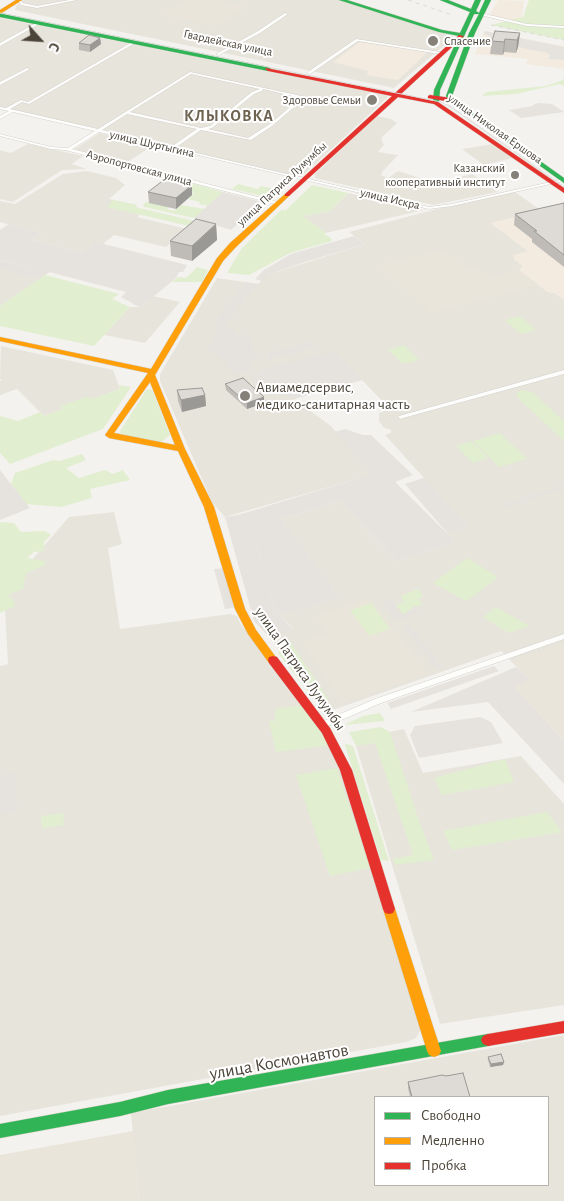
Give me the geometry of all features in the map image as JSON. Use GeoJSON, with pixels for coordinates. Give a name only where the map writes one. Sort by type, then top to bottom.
{"type":"FeatureCollection","features":[{"type":"Feature","properties":{"kind":"main road"},"geometry":{"type":"LineString","coordinates":[[2,9],[19,0]]}},
{"type":"Feature","properties":{"kind":"main road"},"geometry":{"type":"LineString","coordinates":[[342,0],[441,31],[461,35]]}},
{"type":"Feature","properties":{"kind":"main road"},"geometry":{"type":"LineString","coordinates":[[443,0],[477,13]]}},
{"type":"Feature","properties":{"kind":"main road","name":"улица Николая Ершова"},"geometry":{"type":"LineString","coordinates":[[478,0],[477,13],[449,96],[451,100],[536,162],[561,184]]}},
{"type":"Feature","properties":{"kind":"main road","name":"улица Николая Ершова"},"geometry":{"type":"LineString","coordinates":[[488,0],[461,35],[435,100],[494,143],[561,184]]}},
{"type":"Feature","properties":{"kind":"main road","name":"Гвардейская улица"},"geometry":{"type":"LineString","coordinates":[[2,9],[39,23],[396,93],[435,100],[451,100]]}},
{"type":"Feature","properties":{"kind":"main road","name":"Гвардейская улица"},"geometry":{"type":"LineString","coordinates":[[2,9],[396,93]]}},
{"type":"Feature","properties":{"kind":"main road","name":"улица Патриса Лумумбы"},"geometry":{"type":"LineString","coordinates":[[181,449],[109,435],[152,374],[220,260],[396,93],[461,35]]}},
{"type":"Feature","properties":{"kind":"main road"},"geometry":{"type":"LineString","coordinates":[[0,339],[152,374]]}},
{"type":"Feature","properties":{"kind":"main road","name":"улица Патриса Лумумбы"},"geometry":{"type":"LineString","coordinates":[[152,374],[181,449],[209,506],[240,609],[252,632],[322,725],[336,747],[346,770],[434,1050]]}},
{"type":"Feature","properties":{"kind":"main road"},"geometry":{"type":"LineString","coordinates":[[157,444],[167,442],[176,436]]}},
{"type":"Feature","properties":{"kind":"main road","name":"улица Космонавтов"},"geometry":{"type":"LineString","coordinates":[[0,1131],[120,1109],[168,1097],[564,1027]]}},
{"type":"Feature","properties":{"kind":"street"},"geometry":{"type":"LineString","coordinates":[[19,0],[22,4],[37,7],[75,0]]}},
{"type":"Feature","properties":{"kind":"street"},"geometry":{"type":"LineString","coordinates":[[477,13],[527,25],[564,27]]}},
{"type":"Feature","properties":{"kind":"street"},"geometry":{"type":"LineString","coordinates":[[218,54],[259,32],[286,14]]}},
{"type":"Feature","properties":{"kind":"street"},"geometry":{"type":"LineString","coordinates":[[0,45],[39,23]]}},
{"type":"Feature","properties":{"kind":"street"},"geometry":{"type":"LineString","coordinates":[[309,73],[357,40],[440,53]]}},
{"type":"Feature","properties":{"kind":"street"},"geometry":{"type":"LineString","coordinates":[[6,110],[21,101],[28,103],[134,42]]}},
{"type":"Feature","properties":{"kind":"street"},"geometry":{"type":"LineString","coordinates":[[0,84],[28,69]]}},
{"type":"Feature","properties":{"kind":"street"},"geometry":{"type":"LineString","coordinates":[[68,150],[126,113],[190,73],[262,90],[304,97],[271,125],[249,139],[126,113]]}},
{"type":"Feature","properties":{"kind":"street"},"geometry":{"type":"LineString","coordinates":[[170,149],[200,129],[211,127],[253,93],[262,90]]}},
{"type":"Feature","properties":{"kind":"street","name":"улица Шуртыгина"},"geometry":{"type":"LineString","coordinates":[[0,108],[304,180]]}},
{"type":"Feature","properties":{"kind":"street"},"geometry":{"type":"LineString","coordinates":[[0,118],[12,111]]}},
{"type":"Feature","properties":{"kind":"street","name":"Аэропортовская улица"},"geometry":{"type":"LineString","coordinates":[[0,135],[51,148],[68,150],[278,204]]}},
{"type":"Feature","properties":{"kind":"street","name":"улица Искра"},"geometry":{"type":"LineString","coordinates":[[304,180],[433,208],[561,184]]}},
{"type":"Feature","properties":{"kind":"street"},"geometry":{"type":"LineString","coordinates":[[401,417],[564,372]]}},
{"type":"Feature","properties":{"kind":"street"},"geometry":{"type":"LineString","coordinates":[[322,725],[378,701],[564,636]]}},
{"type":"Feature","properties":{"kind":"shaded area"},"geometry":{"type":"Polygon","coordinates":[[[23,0],[338,0],[454,37],[394,88],[15,10],[16,6],[23,0]]]}},
{"type":"Feature","properties":{"kind":"shaded area"},"geometry":{"type":"Polygon","coordinates":[[[190,0],[214,0],[247,7],[216,26],[160,15],[190,0]]]}},
{"type":"Feature","properties":{"kind":"shaded area"},"geometry":{"type":"Polygon","coordinates":[[[498,0],[524,1],[521,22],[490,14],[498,0]]]}},
{"type":"Feature","properties":{"kind":"shaded area"},"geometry":{"type":"Polygon","coordinates":[[[0,18],[388,97],[302,176],[298,177],[0,107],[0,18]]]}},
{"type":"Feature","properties":{"kind":"shaded area"},"geometry":{"type":"Polygon","coordinates":[[[484,31],[564,46],[564,69],[526,64],[528,59],[475,54],[484,31]]]}},
{"type":"Feature","properties":{"kind":"shaded area"},"geometry":{"type":"Polygon","coordinates":[[[485,31],[564,47],[564,60],[548,59],[550,55],[545,52],[530,50],[488,38],[490,36],[484,34],[485,31]]]}},
{"type":"Feature","properties":{"kind":"shaded area"},"geometry":{"type":"Polygon","coordinates":[[[360,42],[428,52],[398,80],[366,75],[369,71],[333,62],[360,42]]]}},
{"type":"Feature","properties":{"kind":"shaded area"},"geometry":{"type":"Polygon","coordinates":[[[540,103],[552,104],[564,112],[521,118],[509,110],[533,106],[540,103]]]}},
{"type":"Feature","properties":{"kind":"shaded area"},"geometry":{"type":"Polygon","coordinates":[[[377,116],[391,119],[397,123],[381,138],[384,145],[378,152],[398,155],[381,175],[388,178],[398,171],[435,183],[472,174],[498,192],[433,205],[315,178],[315,174],[377,116]]]}},
{"type":"Feature","properties":{"kind":"shaded area"},"geometry":{"type":"Polygon","coordinates":[[[100,133],[152,146],[126,163],[73,150],[100,133]]]}},
{"type":"Feature","properties":{"kind":"shaded area"},"geometry":{"type":"Polygon","coordinates":[[[28,144],[83,156],[72,164],[87,169],[62,170],[13,202],[0,199],[0,150],[11,153],[28,144]]]}},
{"type":"Feature","properties":{"kind":"shaded area"},"geometry":{"type":"Polygon","coordinates":[[[493,144],[513,158],[484,165],[462,149],[493,144]]]}},
{"type":"Feature","properties":{"kind":"shaded area"},"geometry":{"type":"Polygon","coordinates":[[[87,171],[116,178],[125,185],[109,199],[137,205],[135,207],[145,210],[137,217],[187,229],[166,247],[114,235],[103,244],[96,243],[81,253],[32,240],[41,233],[0,222],[0,201],[15,204],[63,174],[87,171]]]}},
{"type":"Feature","properties":{"kind":"shaded area"},"geometry":{"type":"Polygon","coordinates":[[[223,192],[262,202],[231,230],[194,218],[223,192]]]}},
{"type":"Feature","properties":{"kind":"shaded area"},"geometry":{"type":"Polygon","coordinates":[[[515,192],[542,211],[491,223],[528,251],[514,259],[523,266],[520,271],[548,292],[555,293],[564,300],[564,741],[529,679],[501,651],[327,712],[271,639],[293,629],[274,608],[252,528],[340,501],[396,561],[455,542],[405,484],[424,478],[385,435],[392,432],[384,428],[379,421],[379,413],[390,409],[362,380],[294,399],[331,426],[374,474],[225,517],[212,502],[160,381],[160,374],[217,278],[258,284],[267,275],[365,244],[349,232],[441,208],[515,192]]]}},
{"type":"Feature","properties":{"kind":"shaded area"},"geometry":{"type":"Polygon","coordinates":[[[348,193],[423,210],[326,233],[302,216],[330,211],[348,193]]]}},
{"type":"Feature","properties":{"kind":"shaded area"},"geometry":{"type":"Polygon","coordinates":[[[564,206],[564,300],[555,293],[548,292],[519,270],[523,266],[514,259],[513,255],[528,251],[491,223],[564,206]]]}},
{"type":"Feature","properties":{"kind":"shaded area"},"geometry":{"type":"Polygon","coordinates":[[[9,224],[41,233],[32,240],[81,253],[96,242],[187,265],[183,272],[179,272],[176,278],[140,307],[121,297],[126,292],[3,260],[0,262],[0,230],[9,224]]]}},
{"type":"Feature","properties":{"kind":"shaded area"},"geometry":{"type":"Polygon","coordinates":[[[354,236],[365,244],[267,275],[262,281],[255,279],[264,270],[291,254],[354,236]]]}},
{"type":"Feature","properties":{"kind":"shaded area"},"geometry":{"type":"Polygon","coordinates":[[[443,250],[471,270],[477,269],[489,278],[519,270],[539,285],[430,312],[379,265],[443,250]]]}},
{"type":"Feature","properties":{"kind":"shaded area"},"geometry":{"type":"Polygon","coordinates":[[[3,260],[50,272],[0,306],[0,262],[3,260]]]}},
{"type":"Feature","properties":{"kind":"shaded area"},"geometry":{"type":"Polygon","coordinates":[[[4,261],[46,272],[36,279],[0,269],[0,263],[4,261]]]}},
{"type":"Feature","properties":{"kind":"shaded area"},"geometry":{"type":"Polygon","coordinates":[[[246,282],[258,284],[245,298],[245,302],[242,303],[223,329],[232,328],[240,336],[248,334],[258,360],[250,361],[253,366],[245,373],[236,375],[215,352],[206,350],[215,336],[216,320],[246,282]]]}},
{"type":"Feature","properties":{"kind":"shaded area"},"geometry":{"type":"Polygon","coordinates":[[[153,296],[180,302],[145,343],[104,335],[130,307],[140,307],[153,296]]]}},
{"type":"Feature","properties":{"kind":"shaded area"},"geometry":{"type":"Polygon","coordinates":[[[311,342],[316,347],[269,359],[264,354],[311,342]]]}},
{"type":"Feature","properties":{"kind":"shaded area"},"geometry":{"type":"Polygon","coordinates":[[[1,346],[113,370],[120,389],[44,416],[17,389],[0,395],[0,381],[2,380],[0,379],[1,346]]]}},
{"type":"Feature","properties":{"kind":"shaded area"},"geometry":{"type":"Polygon","coordinates":[[[334,351],[361,380],[294,399],[283,392],[268,396],[249,377],[263,369],[334,351]]]}},
{"type":"Feature","properties":{"kind":"shaded area"},"geometry":{"type":"Polygon","coordinates":[[[345,429],[363,435],[371,435],[413,475],[395,482],[456,542],[396,561],[340,501],[252,528],[274,608],[293,630],[271,639],[254,621],[225,517],[238,515],[373,474],[335,432],[345,429]]]}},
{"type":"Feature","properties":{"kind":"shaded area"},"geometry":{"type":"Polygon","coordinates":[[[0,470],[30,508],[0,520],[0,470]]]}},
{"type":"Feature","properties":{"kind":"shaded area"},"geometry":{"type":"Polygon","coordinates":[[[424,478],[468,527],[448,533],[405,484],[424,478]]]}},
{"type":"Feature","properties":{"kind":"shaded area"},"geometry":{"type":"Polygon","coordinates":[[[564,485],[564,489],[505,507],[502,504],[564,485]]]}},
{"type":"Feature","properties":{"kind":"shaded area"},"geometry":{"type":"Polygon","coordinates":[[[114,512],[122,544],[108,548],[120,629],[230,614],[237,616],[240,623],[333,748],[421,1027],[416,1038],[406,1042],[0,1116],[0,666],[8,664],[4,592],[69,517],[114,512]]]}},
{"type":"Feature","properties":{"kind":"shaded area"},"geometry":{"type":"Polygon","coordinates":[[[281,519],[339,597],[281,615],[274,608],[252,528],[281,519]]]}},
{"type":"Feature","properties":{"kind":"shaded area"},"geometry":{"type":"Polygon","coordinates":[[[225,568],[236,607],[225,609],[214,569],[225,568]]]}},
{"type":"Feature","properties":{"kind":"shaded area"},"geometry":{"type":"Polygon","coordinates":[[[370,598],[428,674],[343,703],[302,642],[328,634],[315,616],[370,598]]]}},
{"type":"Feature","properties":{"kind":"shaded area"},"geometry":{"type":"Polygon","coordinates":[[[392,600],[403,615],[415,606],[420,608],[408,618],[397,622],[382,603],[392,600]]]}},
{"type":"Feature","properties":{"kind":"shaded area"},"geometry":{"type":"Polygon","coordinates":[[[409,625],[443,668],[438,670],[404,627],[409,625]]]}},
{"type":"Feature","properties":{"kind":"shaded area"},"geometry":{"type":"Polygon","coordinates":[[[564,643],[564,741],[515,687],[529,679],[511,661],[564,643]]]}},
{"type":"Feature","properties":{"kind":"shaded area"},"geometry":{"type":"Polygon","coordinates":[[[494,666],[499,671],[391,709],[387,703],[494,666]]]}},
{"type":"Feature","properties":{"kind":"shaded area"},"geometry":{"type":"Polygon","coordinates":[[[516,667],[530,680],[515,687],[564,741],[564,784],[488,702],[411,712],[516,667]]]}},
{"type":"Feature","properties":{"kind":"shaded area"},"geometry":{"type":"Polygon","coordinates":[[[480,717],[491,722],[503,743],[419,758],[410,735],[415,726],[480,717]]]}},
{"type":"Feature","properties":{"kind":"shaded area"},"geometry":{"type":"Polygon","coordinates":[[[404,729],[423,773],[521,756],[564,804],[564,1005],[440,1024],[354,739],[404,729]]]}},
{"type":"Feature","properties":{"kind":"shaded area"},"geometry":{"type":"Polygon","coordinates":[[[16,773],[17,812],[0,815],[0,776],[16,773]]]}},
{"type":"Feature","properties":{"kind":"shaded area"},"geometry":{"type":"Polygon","coordinates":[[[564,1035],[564,1201],[139,1201],[131,1113],[564,1035]]]}},
{"type":"Feature","properties":{"kind":"shaded area"},"geometry":{"type":"Polygon","coordinates":[[[133,1131],[139,1201],[0,1201],[0,1155],[133,1131]]]}},
{"type":"Feature","properties":{"kind":"green space"},"geometry":{"type":"Polygon","coordinates":[[[529,0],[564,0],[564,40],[491,25],[523,17],[529,0]]]}},
{"type":"Feature","properties":{"kind":"green space"},"geometry":{"type":"Polygon","coordinates":[[[564,77],[564,86],[560,84],[516,94],[482,96],[486,92],[546,86],[563,80],[564,77]]]}},
{"type":"Feature","properties":{"kind":"green space"},"geometry":{"type":"Polygon","coordinates":[[[176,180],[223,192],[208,206],[199,204],[200,202],[188,199],[194,193],[165,189],[176,180]]]}},
{"type":"Feature","properties":{"kind":"green space"},"geometry":{"type":"Polygon","coordinates":[[[238,184],[258,189],[261,186],[275,189],[267,197],[232,189],[238,184]]]}},
{"type":"Feature","properties":{"kind":"green space"},"geometry":{"type":"Polygon","coordinates":[[[312,185],[348,193],[330,211],[303,216],[326,233],[324,234],[331,238],[332,241],[290,253],[249,275],[227,273],[242,248],[281,210],[286,210],[312,185]]]}},
{"type":"Feature","properties":{"kind":"green space"},"geometry":{"type":"Polygon","coordinates":[[[113,200],[212,225],[206,230],[107,207],[113,200]]]}},
{"type":"Feature","properties":{"kind":"green space"},"geometry":{"type":"Polygon","coordinates":[[[146,202],[169,207],[167,209],[174,211],[180,205],[205,209],[194,218],[144,207],[143,205],[146,202]]]}},
{"type":"Feature","properties":{"kind":"green space"},"geometry":{"type":"Polygon","coordinates":[[[197,267],[208,270],[202,282],[172,282],[178,277],[186,278],[197,267]]]}},
{"type":"Feature","properties":{"kind":"green space"},"geometry":{"type":"Polygon","coordinates":[[[45,275],[119,294],[112,299],[130,307],[94,346],[0,326],[0,306],[45,275]]]}},
{"type":"Feature","properties":{"kind":"green space"},"geometry":{"type":"Polygon","coordinates":[[[520,316],[536,330],[521,334],[505,320],[520,316]]]}},
{"type":"Feature","properties":{"kind":"green space"},"geometry":{"type":"Polygon","coordinates":[[[404,345],[419,360],[403,364],[388,350],[404,345]]]}},
{"type":"Feature","properties":{"kind":"green space"},"geometry":{"type":"Polygon","coordinates":[[[119,385],[131,387],[103,429],[10,464],[0,453],[0,416],[18,421],[40,412],[44,416],[63,409],[60,406],[86,397],[91,399],[120,389],[119,385]]]}},
{"type":"Feature","properties":{"kind":"green space"},"geometry":{"type":"Polygon","coordinates":[[[147,389],[152,390],[170,435],[160,443],[121,434],[120,431],[147,389]]]}},
{"type":"Feature","properties":{"kind":"green space"},"geometry":{"type":"Polygon","coordinates":[[[521,390],[532,392],[564,421],[564,441],[517,397],[517,393],[521,390]]]}},
{"type":"Feature","properties":{"kind":"green space"},"geometry":{"type":"Polygon","coordinates":[[[500,433],[527,459],[499,467],[473,441],[500,433]]]}},
{"type":"Feature","properties":{"kind":"green space"},"geometry":{"type":"Polygon","coordinates":[[[471,441],[488,458],[473,463],[456,446],[471,441]]]}},
{"type":"Feature","properties":{"kind":"green space"},"geometry":{"type":"Polygon","coordinates":[[[82,454],[86,460],[66,468],[79,478],[105,470],[113,474],[123,470],[130,480],[90,489],[92,498],[61,507],[26,504],[11,484],[15,473],[53,460],[60,461],[82,454]]]}},
{"type":"Feature","properties":{"kind":"green space"},"geometry":{"type":"Polygon","coordinates":[[[0,522],[14,523],[21,532],[45,531],[51,535],[44,542],[44,551],[34,552],[27,558],[45,561],[45,565],[26,573],[23,589],[8,595],[14,601],[15,606],[0,613],[0,522]]]}},
{"type":"Feature","properties":{"kind":"green space"},"geometry":{"type":"Polygon","coordinates":[[[467,558],[497,578],[466,601],[433,583],[467,558]]]}},
{"type":"Feature","properties":{"kind":"green space"},"geometry":{"type":"Polygon","coordinates":[[[418,589],[423,596],[418,600],[423,603],[403,615],[396,605],[404,602],[401,596],[418,589]]]}},
{"type":"Feature","properties":{"kind":"green space"},"geometry":{"type":"Polygon","coordinates":[[[371,603],[390,629],[369,636],[350,610],[371,603]]]}},
{"type":"Feature","properties":{"kind":"green space"},"geometry":{"type":"Polygon","coordinates":[[[496,607],[529,626],[509,633],[483,617],[496,607]]]}},
{"type":"Feature","properties":{"kind":"green space"},"geometry":{"type":"Polygon","coordinates":[[[289,640],[329,700],[318,704],[278,653],[283,643],[289,640]]]}},
{"type":"Feature","properties":{"kind":"green space"},"geometry":{"type":"Polygon","coordinates":[[[302,705],[331,745],[276,752],[269,721],[275,721],[275,709],[302,705]]]}},
{"type":"Feature","properties":{"kind":"green space"},"geometry":{"type":"Polygon","coordinates":[[[380,713],[385,721],[344,725],[363,716],[380,713]]]}},
{"type":"Feature","properties":{"kind":"green space"},"geometry":{"type":"Polygon","coordinates":[[[381,727],[390,732],[434,860],[395,865],[393,859],[413,855],[375,743],[356,746],[349,732],[381,727]]]}},
{"type":"Feature","properties":{"kind":"green space"},"geometry":{"type":"Polygon","coordinates":[[[345,745],[353,746],[389,861],[381,860],[345,745]]]}},
{"type":"Feature","properties":{"kind":"green space"},"geometry":{"type":"Polygon","coordinates":[[[505,759],[514,782],[442,795],[434,778],[505,759]]]}},
{"type":"Feature","properties":{"kind":"green space"},"geometry":{"type":"Polygon","coordinates":[[[337,768],[370,868],[330,876],[296,775],[337,768]]]}},
{"type":"Feature","properties":{"kind":"green space"},"geometry":{"type":"Polygon","coordinates":[[[547,812],[562,832],[452,850],[443,831],[547,812]]]}},
{"type":"Feature","properties":{"kind":"green space"},"geometry":{"type":"Polygon","coordinates":[[[63,813],[64,825],[42,828],[41,816],[63,813]]]}},
{"type":"Feature","properties":{"kind":"building"},"geometry":{"type":"Polygon","coordinates":[[[495,31],[520,33],[517,40],[492,41],[495,31]]]}},
{"type":"Feature","properties":{"kind":"building"},"geometry":{"type":"Polygon","coordinates":[[[89,35],[100,38],[90,45],[79,43],[89,35]]]}},
{"type":"Feature","properties":{"kind":"building"},"geometry":{"type":"Polygon","coordinates":[[[165,179],[192,185],[176,198],[148,192],[165,179]]]}},
{"type":"Feature","properties":{"kind":"building"},"geometry":{"type":"Polygon","coordinates":[[[564,203],[564,255],[515,214],[564,203]]]}},
{"type":"Feature","properties":{"kind":"building"},"geometry":{"type":"Polygon","coordinates":[[[196,219],[216,224],[192,246],[170,241],[196,219]]]}},
{"type":"Feature","properties":{"kind":"building"},"geometry":{"type":"Polygon","coordinates":[[[243,378],[264,397],[247,403],[225,384],[243,378]]]}},
{"type":"Feature","properties":{"kind":"building"},"geometry":{"type":"Polygon","coordinates":[[[202,388],[205,395],[181,400],[177,390],[202,388]]]}},
{"type":"Feature","properties":{"kind":"building"},"geometry":{"type":"Polygon","coordinates":[[[501,1054],[504,1062],[491,1064],[488,1057],[501,1054]]]}},
{"type":"Feature","properties":{"kind":"building"},"geometry":{"type":"Polygon","coordinates":[[[463,1073],[470,1096],[412,1096],[408,1082],[442,1075],[463,1073]]]}},
{"type":"Feature","properties":{"kind":"tram line"},"geometry":{"type":"LineString","coordinates":[[0,13],[441,102],[451,107],[564,187]]}},
{"type":"Feature","properties":{"kind":"railway"},"geometry":{"type":"LineString","coordinates":[[408,0],[452,15]]}},
{"type":"Feature","properties":{"kind":"railway"},"geometry":{"type":"LineString","coordinates":[[491,25],[564,40]]}},
{"type":"Feature","properties":{"kind":"traffic: fast"},"geometry":{"type":"LineString","coordinates":[[342,0],[441,31],[461,35]]}},
{"type":"Feature","properties":{"kind":"traffic: fast"},"geometry":{"type":"LineString","coordinates":[[443,0],[477,13]]}},
{"type":"Feature","properties":{"kind":"traffic: fast"},"geometry":{"type":"LineString","coordinates":[[436,102],[437,90],[478,0]]}},
{"type":"Feature","properties":{"kind":"traffic: fast"},"geometry":{"type":"LineString","coordinates":[[488,0],[472,33],[449,96],[451,100],[564,181]]}},
{"type":"Feature","properties":{"kind":"traffic: fast"},"geometry":{"type":"LineString","coordinates":[[0,15],[268,69]]}},
{"type":"Feature","properties":{"kind":"traffic: fast"},"geometry":{"type":"LineString","coordinates":[[0,1131],[120,1109],[168,1097],[488,1040]]}},
{"type":"Feature","properties":{"kind":"traffic: slow"},"geometry":{"type":"LineString","coordinates":[[0,12],[19,0]]}},
{"type":"Feature","properties":{"kind":"traffic: slow"},"geometry":{"type":"LineString","coordinates":[[181,449],[109,435],[151,375],[220,260],[233,245],[287,195]]}},
{"type":"Feature","properties":{"kind":"traffic: slow"},"geometry":{"type":"LineString","coordinates":[[0,339],[153,372]]}},
{"type":"Feature","properties":{"kind":"traffic: slow"},"geometry":{"type":"LineString","coordinates":[[151,375],[181,449],[209,507],[240,609],[252,632],[273,660]]}},
{"type":"Feature","properties":{"kind":"traffic: slow"},"geometry":{"type":"LineString","coordinates":[[389,909],[434,1051]]}},
{"type":"Feature","properties":{"kind":"traffic: jam"},"geometry":{"type":"LineString","coordinates":[[287,195],[461,36]]}},
{"type":"Feature","properties":{"kind":"traffic: jam"},"geometry":{"type":"LineString","coordinates":[[268,69],[436,103],[564,191]]}},
{"type":"Feature","properties":{"kind":"traffic: jam"},"geometry":{"type":"LineString","coordinates":[[430,97],[451,100]]}},
{"type":"Feature","properties":{"kind":"traffic: jam"},"geometry":{"type":"LineString","coordinates":[[273,660],[326,731],[346,770],[389,909]]}},
{"type":"Feature","properties":{"kind":"traffic: jam"},"geometry":{"type":"LineString","coordinates":[[488,1040],[564,1027]]}},
{"type":"Feature","properties":{"kind":"place","name":"Спасение"},"geometry":{"type":"Point","coordinates":[433,41]}},
{"type":"Feature","properties":{"kind":"place","name":"Здоровье Семьи"},"geometry":{"type":"Point","coordinates":[372,100]}},
{"type":"Feature","properties":{"kind":"place","name":"Казанский кооперативный институт"},"geometry":{"type":"Point","coordinates":[515,175]}},
{"type":"Feature","properties":{"kind":"place","name":"Авиамедсервис, медико-санитарная часть"},"geometry":{"type":"Point","coordinates":[245,396]}},
{"type":"Feature","properties":{"kind":"district","name":"КЛЫКОВКА"},"geometry":{"type":"Point","coordinates":[229,116]}}]}
